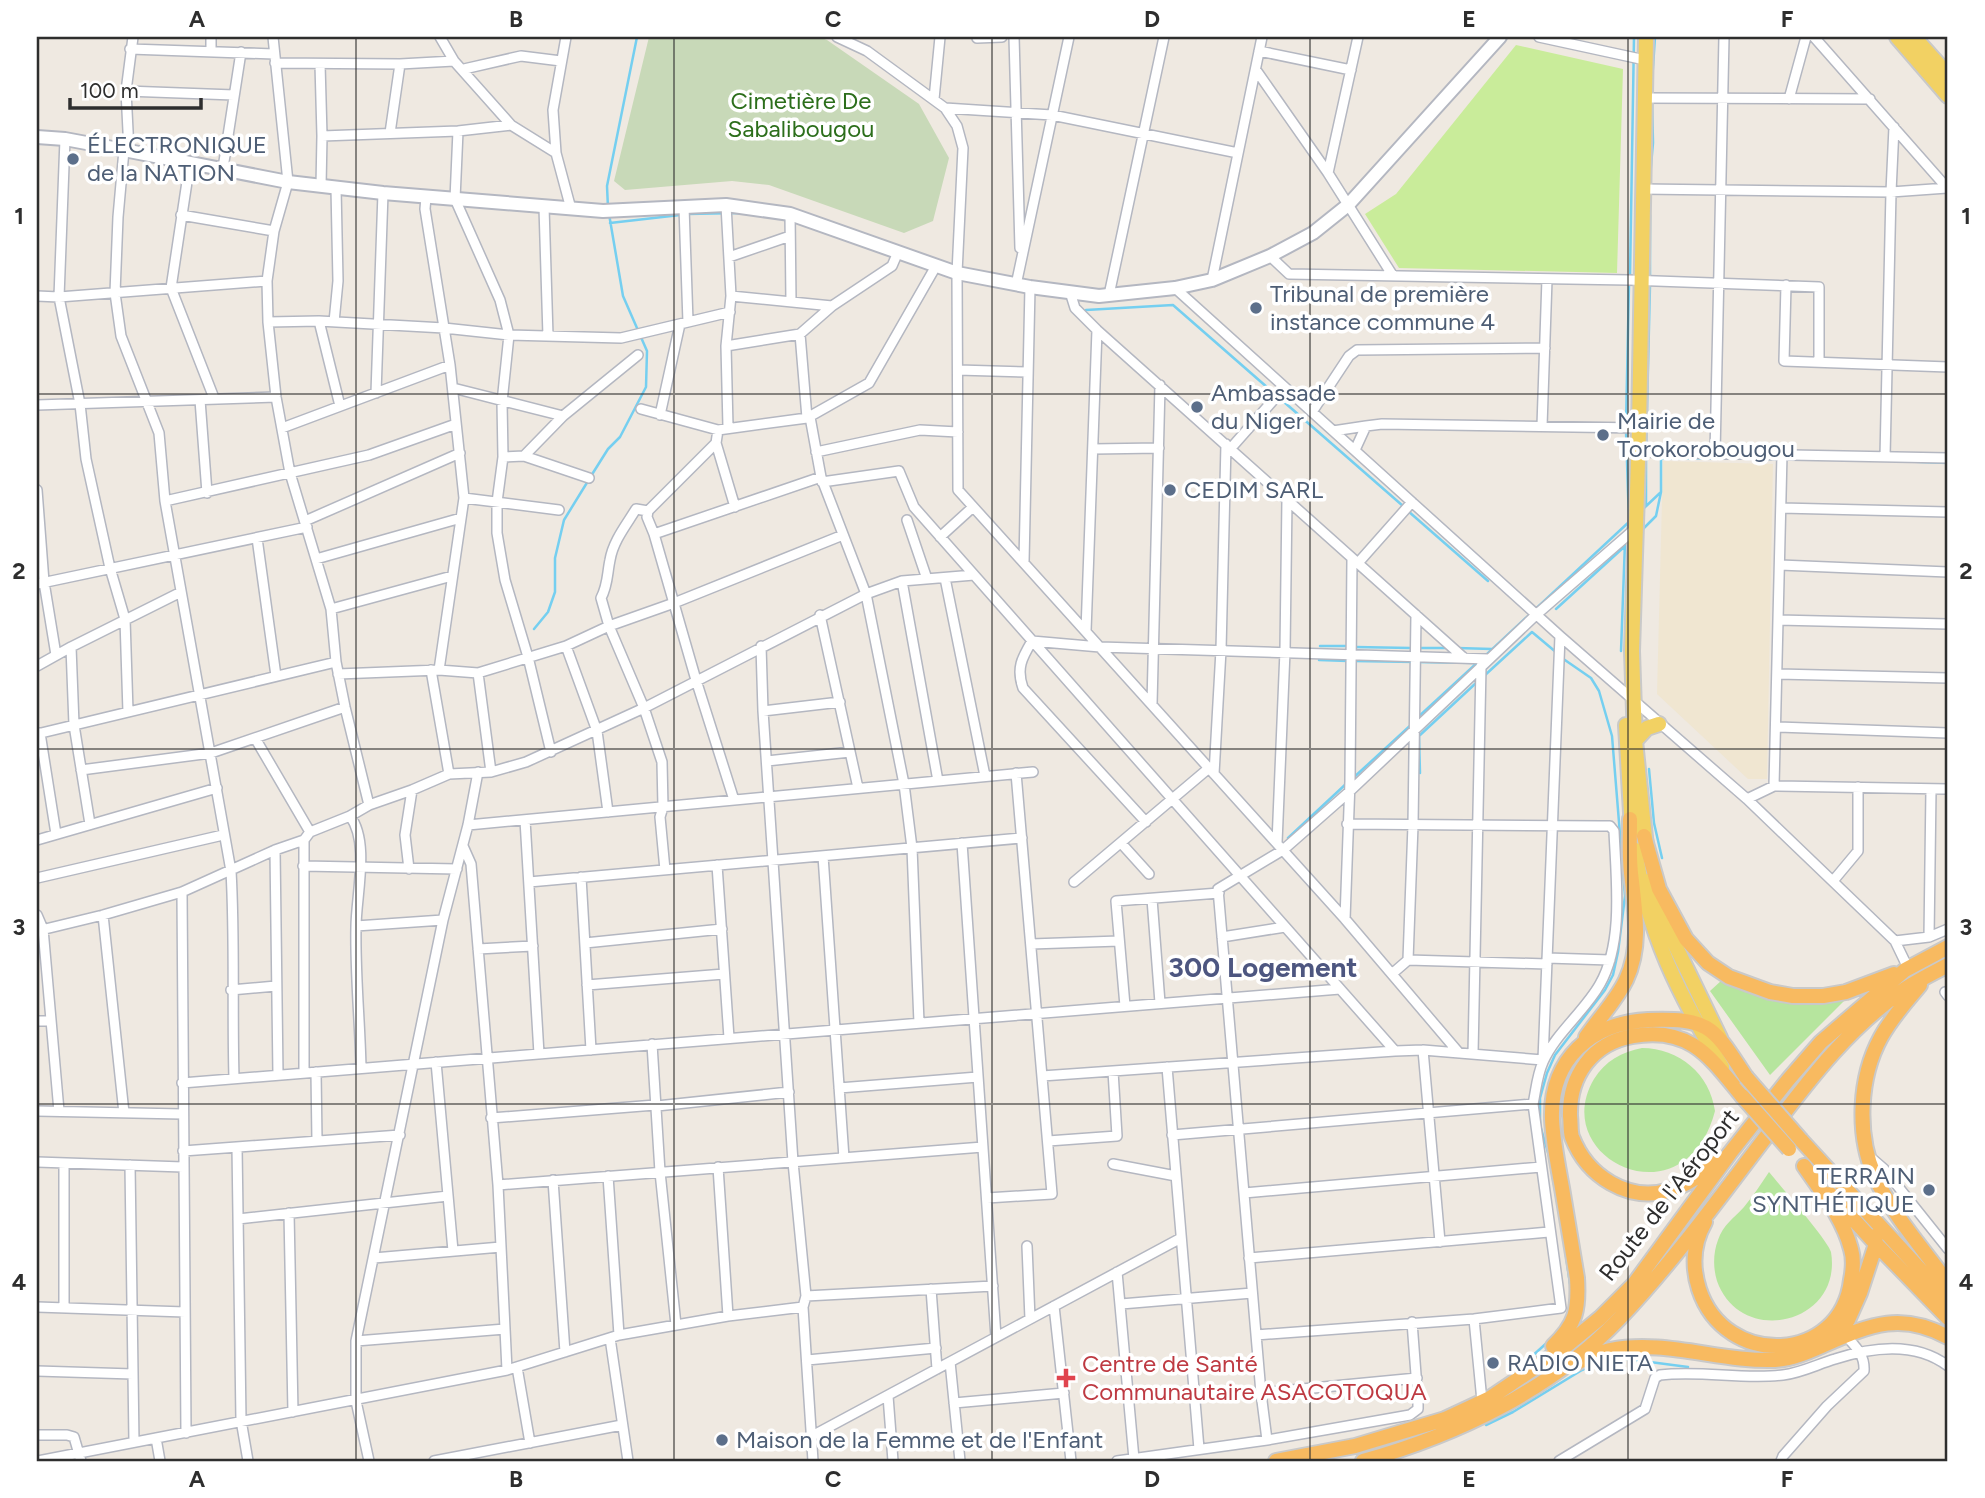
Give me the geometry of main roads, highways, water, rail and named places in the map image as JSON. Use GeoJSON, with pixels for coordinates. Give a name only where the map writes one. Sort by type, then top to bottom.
{"type":"FeatureCollection","features":[{"type":"Feature","properties":{"kind":"highway"},"geometry":{"type":"LineString","coordinates":[[1486,1399],[1551,1348],[1567,1332],[1575,1317],[1577,1278],[1552,1118],[1556,1087],[1560,1079],[1573,1055],[1626,980],[1633,961],[1636,907],[1631,871],[1630,819]]}},
{"type":"Feature","properties":{"kind":"highway"},"geometry":{"type":"LineString","coordinates":[[1644,836],[1659,888],[1686,939],[1708,963],[1729,977],[1770,992],[1793,996],[1823,996],[1846,992],[1907,969]]}},
{"type":"Feature","properties":{"kind":"highway","name":"Route de l'Aéroport"},"geometry":{"type":"LineString","coordinates":[[1276,1461],[1355,1447],[1445,1419],[1486,1399],[1561,1350],[1600,1318],[1634,1284],[1730,1153],[1787,1080],[1821,1042],[1907,969],[1948,947]]}},
{"type":"Feature","properties":{"kind":"highway","name":"Route de l'Aéroport"},"geometry":{"type":"LineString","coordinates":[[1363,1461],[1444,1434],[1512,1401],[1563,1368],[1618,1320],[1653,1281],[1814,1074],[1854,1032],[1902,990],[1948,965]]}},
{"type":"Feature","properties":{"kind":"highway"},"geometry":{"type":"LineString","coordinates":[[1928,976],[1896,1013],[1880,1039],[1864,1089],[1863,1127],[1875,1177],[1948,1283]]}},
{"type":"Feature","properties":{"kind":"highway"},"geometry":{"type":"LineString","coordinates":[[1584,1040],[1606,1028],[1630,1021],[1682,1019],[1707,1027],[1720,1038],[1795,1145],[1804,1166],[1837,1217],[1852,1250],[1849,1297],[1837,1318],[1824,1331],[1806,1340],[1784,1346],[1760,1345],[1739,1338],[1721,1326],[1709,1310],[1695,1276],[1694,1255],[1700,1231],[1719,1197]]}},
{"type":"Feature","properties":{"kind":"highway"},"geometry":{"type":"LineString","coordinates":[[1730,1153],[1691,1181],[1671,1190],[1651,1194],[1625,1190],[1602,1179],[1584,1161],[1571,1135],[1570,1102],[1579,1070],[1599,1050],[1621,1038],[1660,1035],[1681,1039],[1700,1048],[1738,1091],[1875,1222],[1948,1300]]}},
{"type":"Feature","properties":{"kind":"highway"},"geometry":{"type":"LineString","coordinates":[[1804,1166],[1948,1318]]}},
{"type":"Feature","properties":{"kind":"highway"},"geometry":{"type":"LineString","coordinates":[[1829,1342],[1848,1320],[1860,1293],[1876,1244],[1875,1222]]}},
{"type":"Feature","properties":{"kind":"highway"},"geometry":{"type":"LineString","coordinates":[[1563,1368],[1608,1350],[1638,1348],[1777,1360],[1805,1353],[1880,1324],[1906,1321],[1929,1326],[1948,1337]]}},
{"type":"Feature","properties":{"kind":"main road"},"geometry":{"type":"LineString","coordinates":[[37,137],[127,150],[288,182],[383,193],[607,211],[726,205],[790,214],[957,273],[1016,285],[1109,295],[1175,288],[1212,280],[1270,256],[1312,233],[1348,205],[1500,37]]}},
{"type":"Feature","properties":{"kind":"main road"},"geometry":{"type":"LineString","coordinates":[[1646,37],[1632,696],[1635,741],[1650,878],[1662,918],[1720,1038]]}},
{"type":"Feature","properties":{"kind":"main road"},"geometry":{"type":"LineString","coordinates":[[1897,37],[1948,96]]}},
{"type":"Feature","properties":{"kind":"main road"},"geometry":{"type":"LineString","coordinates":[[1914,37],[1948,75]]}},
{"type":"Feature","properties":{"kind":"main road"},"geometry":{"type":"LineString","coordinates":[[1632,696],[1626,746],[1630,819],[1637,868],[1658,945],[1695,1022],[1738,1091]]}},
{"type":"Feature","properties":{"kind":"main road"},"geometry":{"type":"LineString","coordinates":[[1635,741],[1647,728],[1659,724]]}},
{"type":"Feature","properties":{"kind":"waterway"},"geometry":{"type":"LineString","coordinates":[[608,208],[607,186],[637,37]]}},
{"type":"Feature","properties":{"kind":"waterway"},"geometry":{"type":"LineString","coordinates":[[1630,277],[1634,37]]}},
{"type":"Feature","properties":{"kind":"waterway"},"geometry":{"type":"LineString","coordinates":[[1652,82],[1655,37]]}},
{"type":"Feature","properties":{"kind":"waterway"},"geometry":{"type":"LineString","coordinates":[[1650,177],[1653,143],[1652,99]]}},
{"type":"Feature","properties":{"kind":"waterway"},"geometry":{"type":"LineString","coordinates":[[687,214],[740,213]]}},
{"type":"Feature","properties":{"kind":"waterway"},"geometry":{"type":"LineString","coordinates":[[591,476],[608,449],[620,437],[646,387],[647,351],[623,296],[609,214]]}},
{"type":"Feature","properties":{"kind":"waterway"},"geometry":{"type":"LineString","coordinates":[[610,223],[680,215]]}},
{"type":"Feature","properties":{"kind":"waterway"},"geometry":{"type":"LineString","coordinates":[[1650,215],[1650,278]]}},
{"type":"Feature","properties":{"kind":"waterway"},"geometry":{"type":"LineString","coordinates":[[1626,424],[1629,284]]}},
{"type":"Feature","properties":{"kind":"waterway"},"geometry":{"type":"LineString","coordinates":[[1646,450],[1650,285]]}},
{"type":"Feature","properties":{"kind":"waterway"},"geometry":{"type":"LineString","coordinates":[[1086,310],[1173,305],[1403,506]]}},
{"type":"Feature","properties":{"kind":"waterway"},"geometry":{"type":"LineString","coordinates":[[1626,431],[1627,532]]}},
{"type":"Feature","properties":{"kind":"waterway"},"geometry":{"type":"LineString","coordinates":[[1646,456],[1646,505]]}},
{"type":"Feature","properties":{"kind":"waterway"},"geometry":{"type":"LineString","coordinates":[[1642,510],[1661,492],[1661,458],[1781,459]]}},
{"type":"Feature","properties":{"kind":"waterway"},"geometry":{"type":"LineString","coordinates":[[1896,461],[1948,463]]}},
{"type":"Feature","properties":{"kind":"waterway"},"geometry":{"type":"LineString","coordinates":[[534,629],[548,612],[555,592],[555,558],[564,520],[588,481]]}},
{"type":"Feature","properties":{"kind":"waterway"},"geometry":{"type":"LineString","coordinates":[[1641,531],[1656,516],[1661,492]]}},
{"type":"Feature","properties":{"kind":"waterway"},"geometry":{"type":"LineString","coordinates":[[1408,511],[1488,581]]}},
{"type":"Feature","properties":{"kind":"waterway"},"geometry":{"type":"LineString","coordinates":[[1486,655],[1630,521]]}},
{"type":"Feature","properties":{"kind":"waterway"},"geometry":{"type":"LineString","coordinates":[[1621,651],[1625,542]]}},
{"type":"Feature","properties":{"kind":"waterway"},"geometry":{"type":"LineString","coordinates":[[1556,609],[1624,547]]}},
{"type":"Feature","properties":{"kind":"waterway"},"geometry":{"type":"LineString","coordinates":[[1484,676],[1532,632],[1557,653]]}},
{"type":"Feature","properties":{"kind":"waterway"},"geometry":{"type":"LineString","coordinates":[[1320,646],[1348,646]]}},
{"type":"Feature","properties":{"kind":"waterway"},"geometry":{"type":"LineString","coordinates":[[1355,647],[1411,648]]}},
{"type":"Feature","properties":{"kind":"waterway"},"geometry":{"type":"LineString","coordinates":[[1418,648],[1450,648]]}},
{"type":"Feature","properties":{"kind":"waterway"},"geometry":{"type":"LineString","coordinates":[[1457,648],[1492,649]]}},
{"type":"Feature","properties":{"kind":"waterway"},"geometry":{"type":"LineString","coordinates":[[1562,658],[1591,678],[1599,691],[1612,736],[1625,896],[1613,975],[1605,990],[1555,1055],[1540,1098],[1540,1125],[1549,1156],[1565,1246]]}},
{"type":"Feature","properties":{"kind":"waterway"},"geometry":{"type":"LineString","coordinates":[[1319,660],[1348,661]]}},
{"type":"Feature","properties":{"kind":"waterway"},"geometry":{"type":"LineString","coordinates":[[1354,661],[1477,663]]}},
{"type":"Feature","properties":{"kind":"waterway"},"geometry":{"type":"LineString","coordinates":[[1416,719],[1478,662]]}},
{"type":"Feature","properties":{"kind":"waterway"},"geometry":{"type":"LineString","coordinates":[[1420,773],[1419,736],[1476,683]]}},
{"type":"Feature","properties":{"kind":"waterway"},"geometry":{"type":"LineString","coordinates":[[1352,779],[1412,724]]}},
{"type":"Feature","properties":{"kind":"waterway"},"geometry":{"type":"LineString","coordinates":[[1649,769],[1654,823],[1662,858]]}},
{"type":"Feature","properties":{"kind":"waterway"},"geometry":{"type":"LineString","coordinates":[[1288,838],[1347,783]]}},
{"type":"Feature","properties":{"kind":"waterway"},"geometry":{"type":"LineString","coordinates":[[1566,1256],[1570,1284]]}},
{"type":"Feature","properties":{"kind":"waterway"},"geometry":{"type":"LineString","coordinates":[[1530,1358],[1550,1340]]}},
{"type":"Feature","properties":{"kind":"waterway"},"geometry":{"type":"LineString","coordinates":[[1486,1425],[1513,1412],[1582,1370],[1612,1357],[1688,1367]]}},
{"type":"Feature","properties":{"kind":"place","name":"ÉLECTRONIQUE de la NATION"},"geometry":{"type":"Point","coordinates":[73,159]}},
{"type":"Feature","properties":{"kind":"place","name":"Tribunal de première instance commune 4"},"geometry":{"type":"Point","coordinates":[1256,308]}},
{"type":"Feature","properties":{"kind":"place","name":"Ambassade du Niger"},"geometry":{"type":"Point","coordinates":[1197,407]}},
{"type":"Feature","properties":{"kind":"place","name":"Mairie de Torokorobougou"},"geometry":{"type":"Point","coordinates":[1603,435]}},
{"type":"Feature","properties":{"kind":"place","name":"CEDIM SARL"},"geometry":{"type":"Point","coordinates":[1170,490]}},
{"type":"Feature","properties":{"kind":"place","name":"TERRAIN SYNTHÉTIQUE"},"geometry":{"type":"Point","coordinates":[1929,1190]}},
{"type":"Feature","properties":{"kind":"place","name":"RADIO NIETA"},"geometry":{"type":"Point","coordinates":[1493,1363]}},
{"type":"Feature","properties":{"kind":"place","name":"Centre de Santé Communautaire ASACOTOQUA"},"geometry":{"type":"Point","coordinates":[1066,1378]}},
{"type":"Feature","properties":{"kind":"place","name":"Maison de la Femme et de l'Enfant"},"geometry":{"type":"Point","coordinates":[722,1440]}},
{"type":"Feature","properties":{"kind":"district","name":"300 Logement"},"geometry":{"type":"Point","coordinates":[1263,967]}},
{"type":"Feature","properties":{"kind":"park label","name":"Cimetière De Sabalibougou"},"geometry":{"type":"Point","coordinates":[801,115]}}]}
